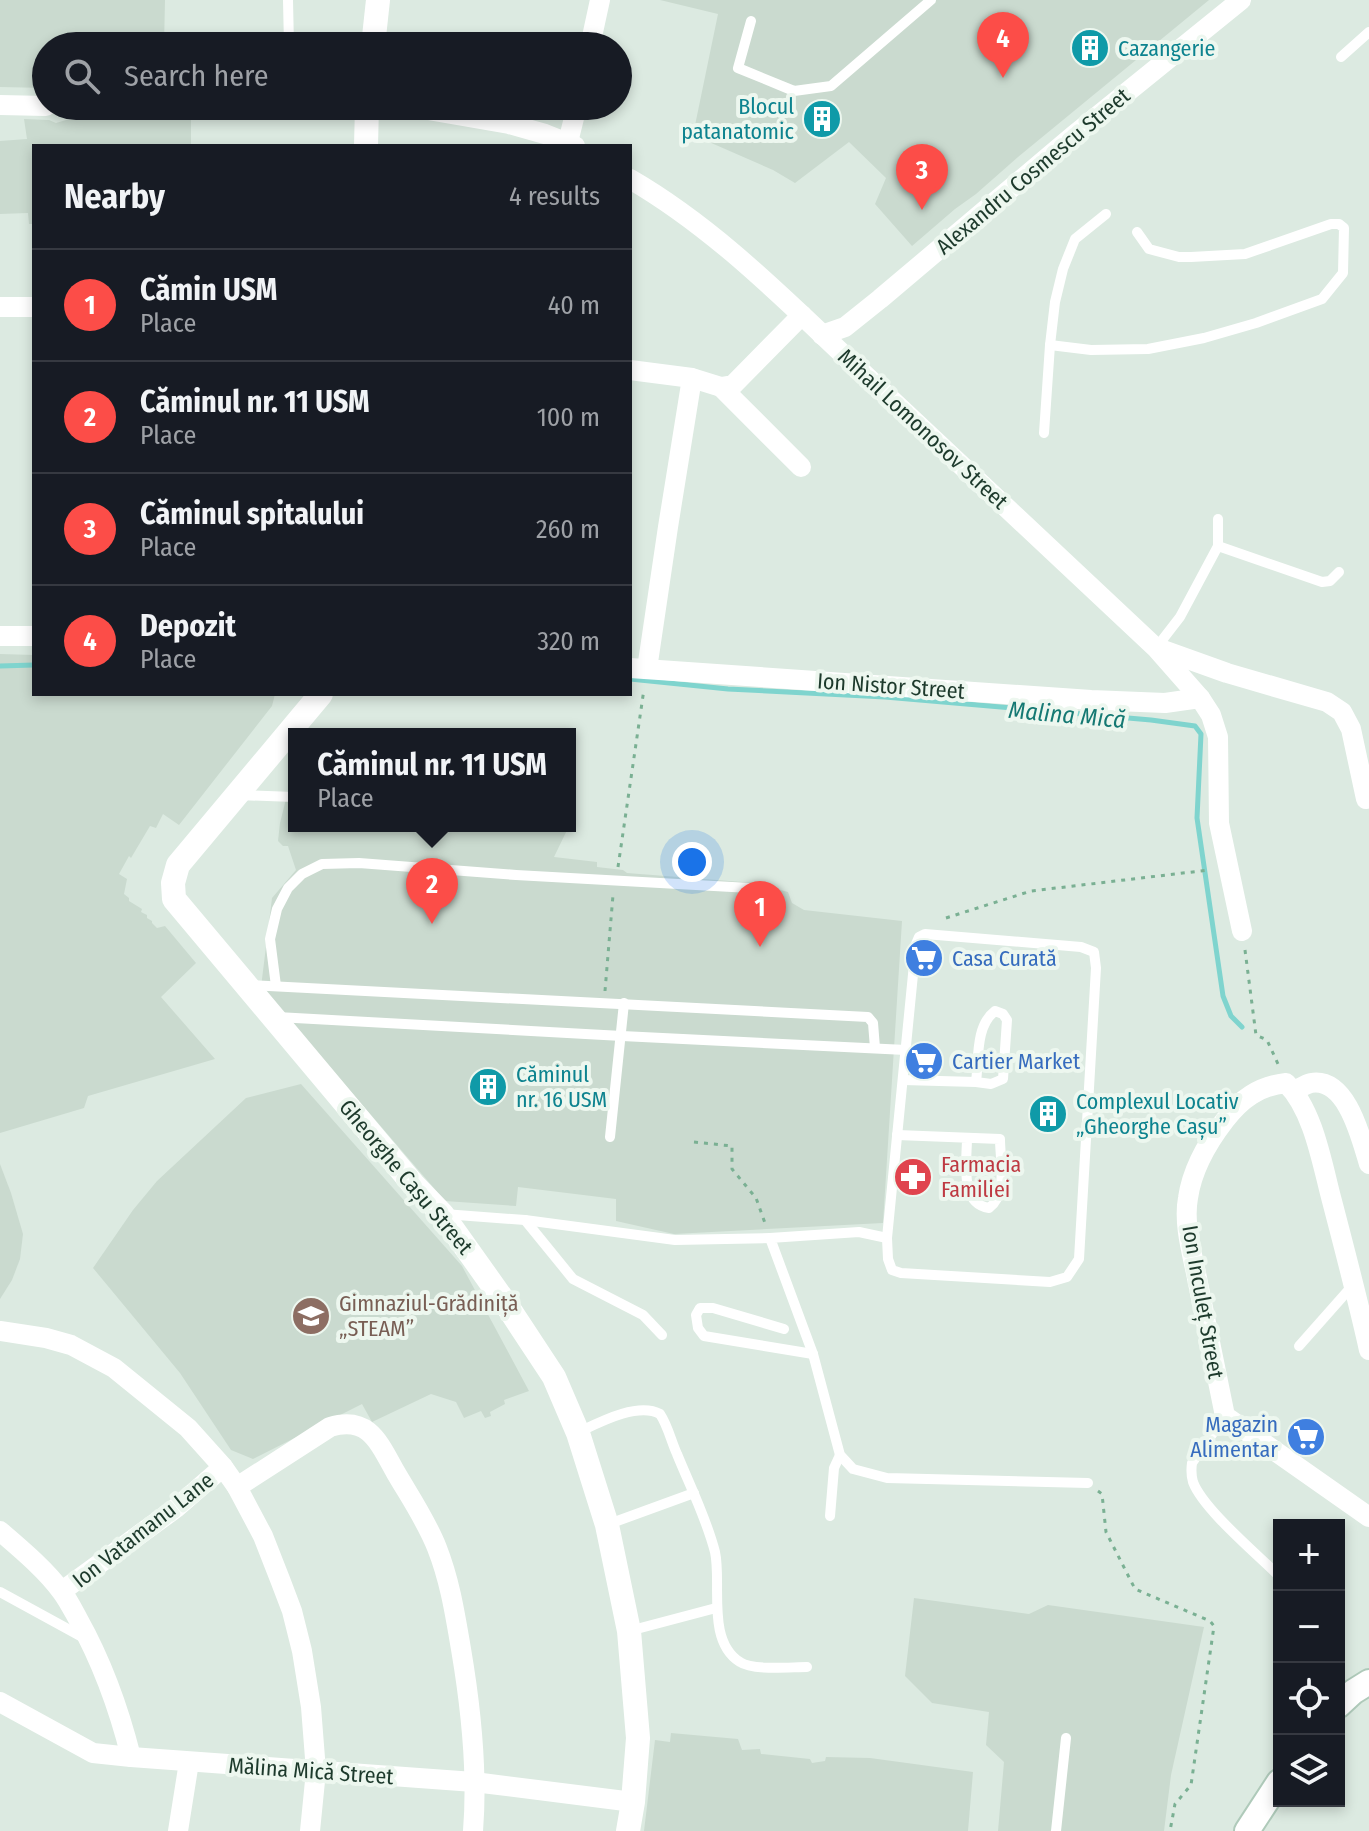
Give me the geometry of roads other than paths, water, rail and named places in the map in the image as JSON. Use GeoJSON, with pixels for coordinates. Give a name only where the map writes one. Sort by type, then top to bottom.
{"type":"FeatureCollection","features":[{"type":"Feature","properties":{"kind":"street"},"geometry":{"type":"LineString","coordinates":[[375,32],[378,0]]}},
{"type":"Feature","properties":{"kind":"street"},"geometry":{"type":"LineString","coordinates":[[593,32],[600,0]]}},
{"type":"Feature","properties":{"kind":"street","name":"Alexandru Cosmescu Street"},"geometry":{"type":"LineString","coordinates":[[822,335],[845,327],[1241,0]]}},
{"type":"Feature","properties":{"kind":"street"},"geometry":{"type":"LineString","coordinates":[[0,105],[32,106]]}},
{"type":"Feature","properties":{"kind":"street"},"geometry":{"type":"LineString","coordinates":[[366,144],[367,120]]}},
{"type":"Feature","properties":{"kind":"street"},"geometry":{"type":"LineString","coordinates":[[488,120],[571,144],[575,120]]}},
{"type":"Feature","properties":{"kind":"street","name":"Mihail Lomonosov Street"},"geometry":{"type":"LineString","coordinates":[[632,180],[666,201],[734,253],[1156,648],[1200,698],[1211,715],[1218,737],[1219,823],[1242,931]]}},
{"type":"Feature","properties":{"kind":"street"},"geometry":{"type":"LineString","coordinates":[[0,307],[32,307]]}},
{"type":"Feature","properties":{"kind":"street"},"geometry":{"type":"LineString","coordinates":[[632,370],[692,378],[721,387],[733,385],[802,315]]}},
{"type":"Feature","properties":{"kind":"street"},"geometry":{"type":"LineString","coordinates":[[638,669],[668,527],[692,378]]}},
{"type":"Feature","properties":{"kind":"street"},"geometry":{"type":"LineString","coordinates":[[721,387],[801,467]]}},
{"type":"Feature","properties":{"kind":"street"},"geometry":{"type":"LineString","coordinates":[[2,632],[32,636]]}},
{"type":"Feature","properties":{"kind":"street"},"geometry":{"type":"LineString","coordinates":[[1156,648],[1227,673],[1327,702],[1342,712],[1351,729],[1366,799]]}},
{"type":"Feature","properties":{"kind":"street","name":"Ion Nistor Street"},"geometry":{"type":"LineString","coordinates":[[638,669],[1091,700],[1165,703],[1200,698]]}},
{"type":"Feature","properties":{"kind":"street","name":"Gheorghe Cașu Street"},"geometry":{"type":"LineString","coordinates":[[292,728],[319,696]]}},
{"type":"Feature","properties":{"kind":"street","name":"Gheorghe Cașu Street"},"geometry":{"type":"LineString","coordinates":[[288,733],[178,865],[173,883],[174,899],[413,1184],[442,1214],[554,1377],[578,1433],[607,1525],[629,1631],[638,1738],[628,1831]]}},
{"type":"Feature","properties":{"kind":"street","name":"Ion Inculeț Street"},"geometry":{"type":"LineString","coordinates":[[1225,1416],[1187,1214],[1188,1197],[1203,1154],[1234,1109],[1247,1096],[1273,1084],[1290,1087],[1326,1083],[1339,1092],[1347,1104],[1369,1164]]}},
{"type":"Feature","properties":{"kind":"street"},"geometry":{"type":"LineString","coordinates":[[1290,1087],[1316,1140],[1369,1350]]}},
{"type":"Feature","properties":{"kind":"street"},"geometry":{"type":"LineString","coordinates":[[0,1331],[71,1345],[114,1368],[188,1428],[237,1487],[263,1536],[292,1611],[302,1651],[311,1707],[316,1771],[310,1831]]}},
{"type":"Feature","properties":{"kind":"street"},"geometry":{"type":"LineString","coordinates":[[1225,1416],[1369,1517]]}},
{"type":"Feature","properties":{"kind":"street"},"geometry":{"type":"LineString","coordinates":[[237,1487],[330,1427],[342,1424],[357,1424],[368,1431],[387,1456],[436,1546],[451,1590],[471,1714],[473,1831]]}},
{"type":"Feature","properties":{"kind":"street","name":"Ion Vatamanu Lane"},"geometry":{"type":"LineString","coordinates":[[62,1591],[176,1508],[223,1467]]}},
{"type":"Feature","properties":{"kind":"street"},"geometry":{"type":"LineString","coordinates":[[0,1531],[62,1591],[105,1676],[122,1719],[131,1757]]}},
{"type":"Feature","properties":{"kind":"street"},"geometry":{"type":"LineString","coordinates":[[1345,1699],[1369,1682]]}},
{"type":"Feature","properties":{"kind":"street","name":"Mălina Mică Street"},"geometry":{"type":"LineString","coordinates":[[0,1702],[93,1753],[474,1782],[633,1802]]}},
{"type":"Feature","properties":{"kind":"street"},"geometry":{"type":"LineString","coordinates":[[178,1831],[189,1762]]}},
{"type":"Feature","properties":{"kind":"street"},"geometry":{"type":"LineString","coordinates":[[1247,1831],[1273,1791]]}},
{"type":"Feature","properties":{"kind":"lane"},"geometry":{"type":"LineString","coordinates":[[288,0],[289,32]]}},
{"type":"Feature","properties":{"kind":"lane"},"geometry":{"type":"LineString","coordinates":[[751,21],[738,68],[794,91],[831,86],[931,0]]}},
{"type":"Feature","properties":{"kind":"lane"},"geometry":{"type":"LineString","coordinates":[[1341,57],[1369,32]]}},
{"type":"Feature","properties":{"kind":"lane"},"geometry":{"type":"LineString","coordinates":[[1044,433],[1050,345],[1063,269],[1075,239],[1106,214]]}},
{"type":"Feature","properties":{"kind":"lane"},"geometry":{"type":"LineString","coordinates":[[1050,345],[1091,350],[1148,349],[1204,338],[1322,299],[1343,273],[1344,228],[1339,224],[1331,224],[1245,254],[1191,257],[1149,249],[1137,232]]}},
{"type":"Feature","properties":{"kind":"lane"},"geometry":{"type":"LineString","coordinates":[[1156,648],[1180,617],[1218,546],[1218,519]]}},
{"type":"Feature","properties":{"kind":"lane"},"geometry":{"type":"LineString","coordinates":[[1218,546],[1322,582],[1330,581],[1339,572]]}},
{"type":"Feature","properties":{"kind":"lane"},"geometry":{"type":"LineString","coordinates":[[236,795],[288,797]]}},
{"type":"Feature","properties":{"kind":"lane"},"geometry":{"type":"LineString","coordinates":[[276,986],[270,939],[277,909],[288,888],[302,874],[322,864],[359,863],[750,888]]}},
{"type":"Feature","properties":{"kind":"lane"},"geometry":{"type":"LineString","coordinates":[[925,934],[1081,947],[1094,952],[1096,968],[1079,1259],[1067,1277],[1050,1282],[892,1270],[887,1238],[903,1080],[919,937],[925,934]]}},
{"type":"Feature","properties":{"kind":"lane"},"geometry":{"type":"LineString","coordinates":[[245,984],[868,1017],[873,1023],[875,1048]]}},
{"type":"Feature","properties":{"kind":"lane"},"geometry":{"type":"LineString","coordinates":[[610,1137],[624,1003]]}},
{"type":"Feature","properties":{"kind":"lane"},"geometry":{"type":"LineString","coordinates":[[903,1080],[991,1084],[1003,1079],[1007,1020],[995,1011],[988,1016],[981,1029],[976,1082]]}},
{"type":"Feature","properties":{"kind":"lane"},"geometry":{"type":"LineString","coordinates":[[271,1016],[906,1050]]}},
{"type":"Feature","properties":{"kind":"lane"},"geometry":{"type":"LineString","coordinates":[[897,1135],[1000,1139],[1001,1187],[997,1202],[989,1208],[981,1207],[967,1188],[967,1138]]}},
{"type":"Feature","properties":{"kind":"lane"},"geometry":{"type":"LineString","coordinates":[[442,1214],[525,1220],[675,1240],[859,1232],[887,1238]]}},
{"type":"Feature","properties":{"kind":"lane"},"geometry":{"type":"LineString","coordinates":[[525,1220],[573,1279],[643,1315],[662,1335]]}},
{"type":"Feature","properties":{"kind":"lane"},"geometry":{"type":"LineString","coordinates":[[770,1238],[813,1354],[840,1455],[853,1469],[887,1478],[1088,1483]]}},
{"type":"Feature","properties":{"kind":"lane"},"geometry":{"type":"LineString","coordinates":[[1299,1346],[1354,1284]]}},
{"type":"Feature","properties":{"kind":"lane"},"geometry":{"type":"LineString","coordinates":[[784,1329],[713,1308],[700,1308],[696,1315],[698,1328],[704,1336],[813,1354]]}},
{"type":"Feature","properties":{"kind":"lane"},"geometry":{"type":"LineString","coordinates":[[578,1433],[618,1415],[655,1411],[663,1419],[716,1556],[716,1608],[721,1635],[729,1653],[740,1663],[752,1666],[807,1667]]}},
{"type":"Feature","properties":{"kind":"lane"},"geometry":{"type":"LineString","coordinates":[[1225,1416],[1192,1463],[1190,1472],[1193,1484],[1204,1501],[1273,1570]]}},
{"type":"Feature","properties":{"kind":"lane"},"geometry":{"type":"LineString","coordinates":[[830,1516],[834,1468],[840,1455]]}},
{"type":"Feature","properties":{"kind":"lane"},"geometry":{"type":"LineString","coordinates":[[607,1525],[694,1493]]}},
{"type":"Feature","properties":{"kind":"lane"},"geometry":{"type":"LineString","coordinates":[[0,1592],[89,1641]]}},
{"type":"Feature","properties":{"kind":"lane"},"geometry":{"type":"LineString","coordinates":[[629,1631],[716,1608]]}},
{"type":"Feature","properties":{"kind":"lane"},"geometry":{"type":"LineString","coordinates":[[1056,1831],[1066,1738]]}},
{"type":"Feature","properties":{"kind":"waterway","name":"Malina Mică"},"geometry":{"type":"LineString","coordinates":[[0,666],[32,665]]}},
{"type":"Feature","properties":{"kind":"waterway","name":"Malina Mică"},"geometry":{"type":"LineString","coordinates":[[632,679],[728,689],[885,697],[1195,726],[1201,734],[1197,818],[1223,996],[1231,1016],[1242,1027]]}},
{"type":"Feature","properties":{"kind":"place","name":"Cazangerie"},"geometry":{"type":"Point","coordinates":[1090,48]}},
{"type":"Feature","properties":{"kind":"place","name":"Depozit"},"geometry":{"type":"Point","coordinates":[1003,78]}},
{"type":"Feature","properties":{"kind":"place","name":"Blocul patanatomic"},"geometry":{"type":"Point","coordinates":[822,119]}},
{"type":"Feature","properties":{"kind":"place","name":"Căminul spitalului"},"geometry":{"type":"Point","coordinates":[922,210]}},
{"type":"Feature","properties":{"kind":"place","name":"Căminul nr. 11 USM"},"geometry":{"type":"Point","coordinates":[432,924]}},
{"type":"Feature","properties":{"kind":"place","name":"Cămin USM"},"geometry":{"type":"Point","coordinates":[760,947]}},
{"type":"Feature","properties":{"kind":"place","name":"Casa Curată"},"geometry":{"type":"Point","coordinates":[924,958]}},
{"type":"Feature","properties":{"kind":"place","name":"Cartier Market"},"geometry":{"type":"Point","coordinates":[924,1061]}},
{"type":"Feature","properties":{"kind":"place","name":"Căminul nr. 16 USM"},"geometry":{"type":"Point","coordinates":[488,1087]}},
{"type":"Feature","properties":{"kind":"place","name":"Complexul Locativ „Gheorghe Cașu”"},"geometry":{"type":"Point","coordinates":[1048,1114]}},
{"type":"Feature","properties":{"kind":"place","name":"Farmacia Familiei"},"geometry":{"type":"Point","coordinates":[913,1177]}},
{"type":"Feature","properties":{"kind":"place","name":"Gimnaziul-Grădiniță „STEAM”"},"geometry":{"type":"Point","coordinates":[311,1316]}},
{"type":"Feature","properties":{"kind":"place","name":"Magazin Alimentar"},"geometry":{"type":"Point","coordinates":[1306,1437]}}]}
